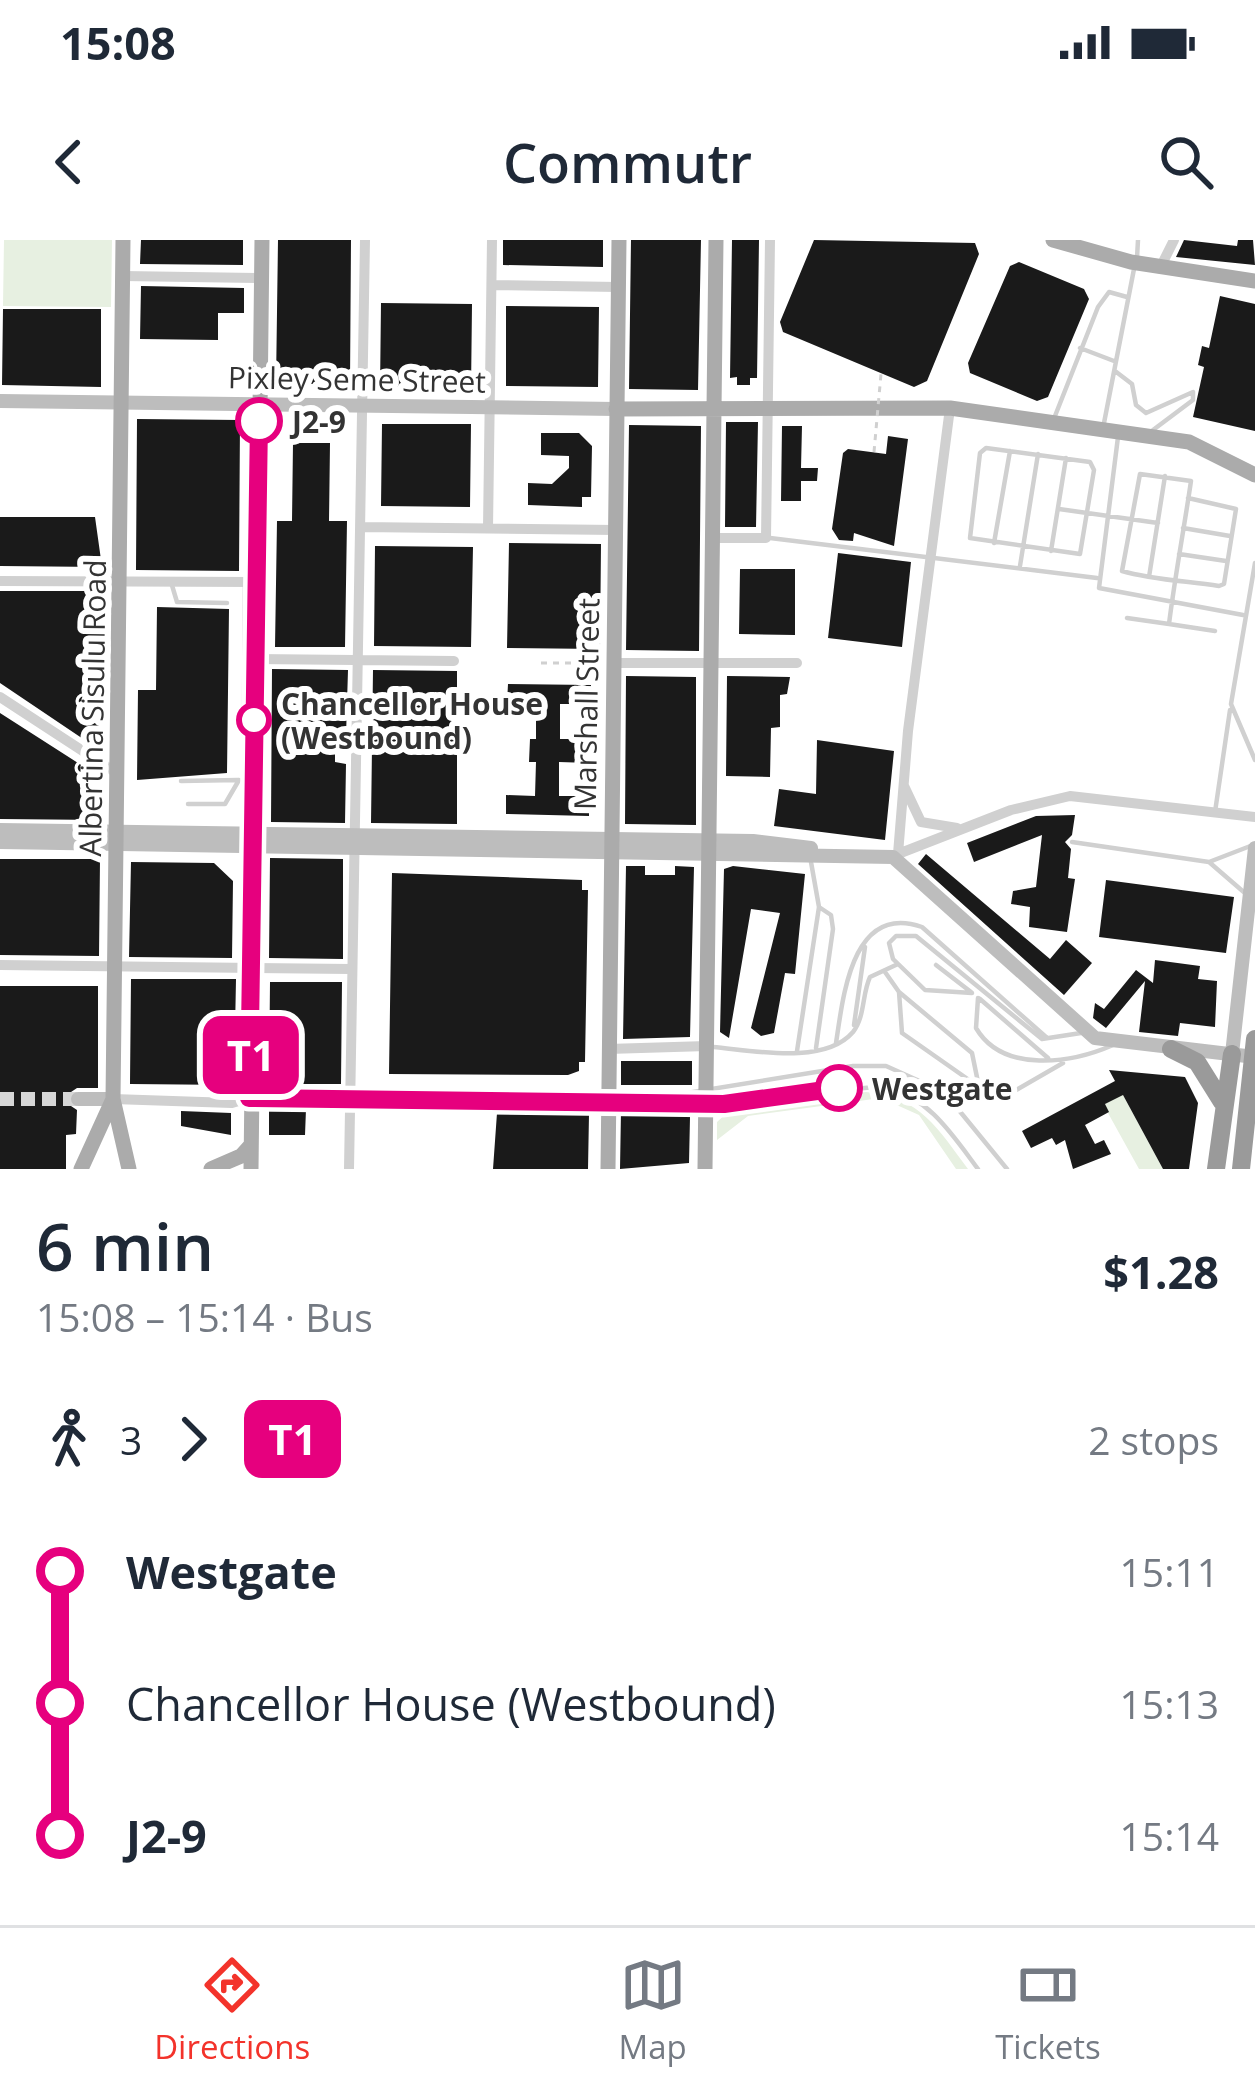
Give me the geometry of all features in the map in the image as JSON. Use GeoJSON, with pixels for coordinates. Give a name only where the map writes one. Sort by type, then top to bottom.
{"type":"FeatureCollection","features":[{"type":"Feature","properties":{"kind":"highway"},"geometry":{"type":"LineString","coordinates":[[1238,1169],[1255,1039]]}},
{"type":"Feature","properties":{"kind":"highway"},"geometry":{"type":"LineString","coordinates":[[1171,1048],[1207,1071],[1224,1106]]}},
{"type":"Feature","properties":{"kind":"highway"},"geometry":{"type":"LineString","coordinates":[[1216,1169],[1232,1054]]}},
{"type":"Feature","properties":{"kind":"main road","name":"Albertina Sisulu Road"},"geometry":{"type":"LineString","coordinates":[[81,1169],[113,1099],[123,240]]}},
{"type":"Feature","properties":{"kind":"main road"},"geometry":{"type":"LineString","coordinates":[[250,1169],[253,968],[248,840],[255,658],[250,582],[260,405],[262,240]]}},
{"type":"Feature","properties":{"kind":"main road","name":"Marshall Street"},"geometry":{"type":"LineString","coordinates":[[608,1169],[619,240]]}},
{"type":"Feature","properties":{"kind":"main road"},"geometry":{"type":"LineString","coordinates":[[705,1169],[716,240]]}},
{"type":"Feature","properties":{"kind":"main road"},"geometry":{"type":"LineString","coordinates":[[1053,240],[1104,248],[1136,263],[1255,280]]}},
{"type":"Feature","properties":{"kind":"main road","name":"Pixley Seme Street"},"geometry":{"type":"LineString","coordinates":[[616,410],[950,408],[1151,436],[1209,449],[1255,475]]}},
{"type":"Feature","properties":{"kind":"main road"},"geometry":{"type":"LineString","coordinates":[[113,1099],[129,1169]]}},
{"type":"Feature","properties":{"kind":"main road"},"geometry":{"type":"LineString","coordinates":[[211,1169],[242,1156],[250,1146]]}},
{"type":"Feature","properties":{"kind":"street"},"geometry":{"type":"LineString","coordinates":[[349,1169],[364,240]]}},
{"type":"Feature","properties":{"kind":"street"},"geometry":{"type":"LineString","coordinates":[[488,528],[492,240]]}},
{"type":"Feature","properties":{"kind":"street"},"geometry":{"type":"LineString","coordinates":[[712,538],[766,538],[770,240]]}},
{"type":"Feature","properties":{"kind":"street"},"geometry":{"type":"LineString","coordinates":[[1161,266],[1174,240]]}},
{"type":"Feature","properties":{"kind":"street"},"geometry":{"type":"LineString","coordinates":[[123,276],[261,278]]}},
{"type":"Feature","properties":{"kind":"street"},"geometry":{"type":"LineString","coordinates":[[492,285],[618,287]]}},
{"type":"Feature","properties":{"kind":"street","name":"Pixley Seme Street"},"geometry":{"type":"LineString","coordinates":[[0,401],[616,410]]}},
{"type":"Feature","properties":{"kind":"street"},"geometry":{"type":"LineString","coordinates":[[896,855],[950,408]]}},
{"type":"Feature","properties":{"kind":"street"},"geometry":{"type":"LineString","coordinates":[[361,527],[616,530]]}},
{"type":"Feature","properties":{"kind":"street"},"geometry":{"type":"LineString","coordinates":[[0,580],[250,582]]}},
{"type":"Feature","properties":{"kind":"street"},"geometry":{"type":"LineString","coordinates":[[255,658],[454,661]]}},
{"type":"Feature","properties":{"kind":"street"},"geometry":{"type":"LineString","coordinates":[[614,663],[797,663]]}},
{"type":"Feature","properties":{"kind":"street"},"geometry":{"type":"LineString","coordinates":[[0,697],[118,774]]}},
{"type":"Feature","properties":{"kind":"street"},"geometry":{"type":"LineString","coordinates":[[903,783],[921,822],[962,828]]}},
{"type":"Feature","properties":{"kind":"street"},"geometry":{"type":"LineString","coordinates":[[0,842],[711,845],[896,855],[962,828],[1070,796],[1255,817]]}},
{"type":"Feature","properties":{"kind":"street"},"geometry":{"type":"LineString","coordinates":[[0,830],[117,839]]}},
{"type":"Feature","properties":{"kind":"street"},"geometry":{"type":"LineString","coordinates":[[1232,1054],[1255,846]]}},
{"type":"Feature","properties":{"kind":"street"},"geometry":{"type":"LineString","coordinates":[[896,855],[1085,1032],[1114,1045],[1255,1057]]}},
{"type":"Feature","properties":{"kind":"street"},"geometry":{"type":"LineString","coordinates":[[0,965],[351,968]]}},
{"type":"Feature","properties":{"kind":"street"},"geometry":{"type":"LineString","coordinates":[[608,1049],[706,1046]]}},
{"type":"Feature","properties":{"kind":"street"},"geometry":{"type":"LineString","coordinates":[[78,1099],[249,1098]]}},
{"type":"Feature","properties":{"kind":"lane"},"geometry":{"type":"LineString","coordinates":[[1097,578],[1106,516],[1110,384],[1138,240]]}},
{"type":"Feature","properties":{"kind":"lane"},"geometry":{"type":"LineString","coordinates":[[1053,421],[1105,296],[1114,291],[1126,297]]}},
{"type":"Feature","properties":{"kind":"lane"},"geometry":{"type":"LineString","coordinates":[[1080,347],[1114,361]]}},
{"type":"Feature","properties":{"kind":"lane"},"geometry":{"type":"LineString","coordinates":[[1112,370],[1126,380],[1138,409],[1146,413],[1180,394],[1194,394],[1151,436]]}},
{"type":"Feature","properties":{"kind":"lane"},"geometry":{"type":"LineString","coordinates":[[1110,384],[1126,380]]}},
{"type":"Feature","properties":{"kind":"lane"},"geometry":{"type":"LineString","coordinates":[[986,448],[1038,454],[1093,465],[1080,554],[994,543],[968,533],[980,453],[986,448]]}},
{"type":"Feature","properties":{"kind":"lane"},"geometry":{"type":"LineString","coordinates":[[994,543],[1010,451]]}},
{"type":"Feature","properties":{"kind":"lane"},"geometry":{"type":"LineString","coordinates":[[1020,566],[1038,454]]}},
{"type":"Feature","properties":{"kind":"lane"},"geometry":{"type":"LineString","coordinates":[[1051,551],[1066,458]]}},
{"type":"Feature","properties":{"kind":"lane"},"geometry":{"type":"LineString","coordinates":[[1169,625],[1175,580],[1183,528],[1188,498],[1191,481],[1165,475],[1136,477],[1128,519],[1122,571],[1149,577],[1175,580],[1221,586],[1235,507],[1188,498]]}},
{"type":"Feature","properties":{"kind":"lane"},"geometry":{"type":"LineString","coordinates":[[1149,577],[1165,475]]}},
{"type":"Feature","properties":{"kind":"lane"},"geometry":{"type":"LineString","coordinates":[[1059,509],[1158,523]]}},
{"type":"Feature","properties":{"kind":"lane"},"geometry":{"type":"LineString","coordinates":[[1183,528],[1231,536]]}},
{"type":"Feature","properties":{"kind":"lane"},"geometry":{"type":"LineString","coordinates":[[766,538],[931,554],[1097,578],[1109,594],[1243,615]]}},
{"type":"Feature","properties":{"kind":"lane"},"geometry":{"type":"LineString","coordinates":[[1179,554],[1228,561]]}},
{"type":"Feature","properties":{"kind":"lane"},"geometry":{"type":"LineString","coordinates":[[1215,812],[1255,562]]}},
{"type":"Feature","properties":{"kind":"lane"},"geometry":{"type":"LineString","coordinates":[[171,582],[177,602],[227,604]]}},
{"type":"Feature","properties":{"kind":"lane"},"geometry":{"type":"LineString","coordinates":[[248,840],[241,780],[250,582]]}},
{"type":"Feature","properties":{"kind":"lane"},"geometry":{"type":"LineString","coordinates":[[1127,618],[1215,631]]}},
{"type":"Feature","properties":{"kind":"lane"},"geometry":{"type":"LineString","coordinates":[[1231,704],[1255,760]]}},
{"type":"Feature","properties":{"kind":"lane"},"geometry":{"type":"LineString","coordinates":[[181,781],[241,780]]}},
{"type":"Feature","properties":{"kind":"lane"},"geometry":{"type":"LineString","coordinates":[[188,804],[225,804],[241,780]]}},
{"type":"Feature","properties":{"kind":"lane"},"geometry":{"type":"LineString","coordinates":[[1072,842],[1209,862],[1255,846]]}},
{"type":"Feature","properties":{"kind":"lane"},"geometry":{"type":"LineString","coordinates":[[797,1052],[819,907],[813,852]]}},
{"type":"Feature","properties":{"kind":"lane"},"geometry":{"type":"LineString","coordinates":[[1209,862],[1250,899]]}},
{"type":"Feature","properties":{"kind":"lane"},"geometry":{"type":"LineString","coordinates":[[816,1048],[833,929],[831,915],[819,907]]}},
{"type":"Feature","properties":{"kind":"lane"},"geometry":{"type":"LineString","coordinates":[[836,1043],[849,963],[865,944],[894,925],[922,927],[1049,1040]]}},
{"type":"Feature","properties":{"kind":"lane"},"geometry":{"type":"LineString","coordinates":[[975,995],[931,992],[898,964],[889,943],[901,935],[916,936],[1021,1025],[1049,1040],[1085,1032]]}},
{"type":"Feature","properties":{"kind":"lane"},"geometry":{"type":"LineString","coordinates":[[854,1030],[865,944]]}},
{"type":"Feature","properties":{"kind":"lane"},"geometry":{"type":"LineString","coordinates":[[706,1046],[797,1052],[836,1043],[854,1030],[866,982],[898,964]]}},
{"type":"Feature","properties":{"kind":"lane"},"geometry":{"type":"LineString","coordinates":[[936,965],[1048,1058]]}},
{"type":"Feature","properties":{"kind":"lane"},"geometry":{"type":"LineString","coordinates":[[885,972],[898,992],[971,1053],[979,1087]]}},
{"type":"Feature","properties":{"kind":"lane"},"geometry":{"type":"LineString","coordinates":[[898,992],[902,1033],[979,1087],[1010,1094],[1063,1063],[1114,1045]]}},
{"type":"Feature","properties":{"kind":"lane"},"geometry":{"type":"LineString","coordinates":[[975,995],[974,1024],[984,1040],[1006,1055],[1063,1063]]}},
{"type":"Feature","properties":{"kind":"lane"},"geometry":{"type":"LineString","coordinates":[[249,1098],[651,1100],[706,1097],[853,1066],[904,1070],[944,1091],[1007,1169]]}},
{"type":"Feature","properties":{"kind":"lane"},"geometry":{"type":"LineString","coordinates":[[651,1100],[706,1097],[752,1103],[861,1084],[885,1086],[924,1103],[978,1169]]}},
{"type":"Feature","properties":{"kind":"path"},"geometry":{"type":"LineString","coordinates":[[874,452],[881,374]]}},
{"type":"Feature","properties":{"kind":"path"},"geometry":{"type":"LineString","coordinates":[[541,663],[614,663]]}},
{"type":"Feature","properties":{"kind":"green space"},"geometry":{"type":"Polygon","coordinates":[[[4,240],[112,240],[111,307],[3,306],[4,240]]]}},
{"type":"Feature","properties":{"kind":"green space"},"geometry":{"type":"Polygon","coordinates":[[[866,1092],[915,1108],[968,1169],[956,1169],[919,1115],[881,1098],[748,1116],[717,1140],[717,1122],[730,1110],[866,1092]]]}},
{"type":"Feature","properties":{"kind":"green space"},"geometry":{"type":"Polygon","coordinates":[[[1122,1093],[1163,1169],[1139,1169],[1108,1113],[1105,1104],[1122,1093]]]}},
{"type":"Feature","properties":{"kind":"building"},"geometry":{"type":"Polygon","coordinates":[[[141,240],[243,240],[243,265],[140,264],[141,240]]]}},
{"type":"Feature","properties":{"kind":"building"},"geometry":{"type":"Polygon","coordinates":[[[278,240],[351,240],[350,384],[276,384],[278,240]]]}},
{"type":"Feature","properties":{"kind":"building"},"geometry":{"type":"Polygon","coordinates":[[[503,240],[603,240],[603,267],[503,265],[503,240]]]}},
{"type":"Feature","properties":{"kind":"building"},"geometry":{"type":"Polygon","coordinates":[[[631,240],[701,240],[698,390],[629,389],[631,240]]]}},
{"type":"Feature","properties":{"kind":"building"},"geometry":{"type":"Polygon","coordinates":[[[732,240],[759,240],[757,378],[750,378],[750,385],[737,385],[737,377],[730,378],[732,240]]]}},
{"type":"Feature","properties":{"kind":"building"},"geometry":{"type":"Polygon","coordinates":[[[814,240],[975,243],[979,254],[927,381],[914,387],[783,332],[780,322],[814,240]]]}},
{"type":"Feature","properties":{"kind":"building"},"geometry":{"type":"Polygon","coordinates":[[[1184,240],[1237,246],[1238,240],[1253,240],[1255,265],[1176,257],[1184,240]]]}},
{"type":"Feature","properties":{"kind":"building"},"geometry":{"type":"Polygon","coordinates":[[[1019,262],[1084,289],[1089,299],[1048,397],[1037,401],[970,373],[968,363],[1010,266],[1019,262]]]}},
{"type":"Feature","properties":{"kind":"building"},"geometry":{"type":"Polygon","coordinates":[[[141,286],[244,288],[244,313],[218,313],[218,340],[140,339],[141,286]]]}},
{"type":"Feature","properties":{"kind":"building"},"geometry":{"type":"Polygon","coordinates":[[[1220,296],[1255,304],[1255,431],[1193,417],[1204,367],[1198,365],[1202,346],[1209,348],[1220,296]]]}},
{"type":"Feature","properties":{"kind":"building"},"geometry":{"type":"Polygon","coordinates":[[[381,303],[472,304],[471,391],[380,390],[381,303]]]}},
{"type":"Feature","properties":{"kind":"building"},"geometry":{"type":"Polygon","coordinates":[[[506,306],[599,307],[598,387],[506,386],[506,306]]]}},
{"type":"Feature","properties":{"kind":"building"},"geometry":{"type":"Polygon","coordinates":[[[3,309],[101,309],[101,387],[2,385],[3,309]]]}},
{"type":"Feature","properties":{"kind":"building"},"geometry":{"type":"Polygon","coordinates":[[[137,419],[240,420],[239,571],[136,570],[137,419]]]}},
{"type":"Feature","properties":{"kind":"building"},"geometry":{"type":"Polygon","coordinates":[[[726,422],[758,422],[756,527],[725,527],[726,422]]]}},
{"type":"Feature","properties":{"kind":"building"},"geometry":{"type":"Polygon","coordinates":[[[382,424],[471,424],[470,507],[381,506],[382,424]]]}},
{"type":"Feature","properties":{"kind":"building"},"geometry":{"type":"Polygon","coordinates":[[[629,425],[701,426],[699,651],[626,650],[629,425]]]}},
{"type":"Feature","properties":{"kind":"building"},"geometry":{"type":"Polygon","coordinates":[[[782,426],[802,426],[801,468],[818,468],[817,481],[801,481],[801,501],[781,501],[782,426]]]}},
{"type":"Feature","properties":{"kind":"building"},"geometry":{"type":"Polygon","coordinates":[[[541,433],[579,433],[592,446],[591,497],[582,497],[582,507],[528,505],[528,483],[552,484],[569,468],[569,456],[541,455],[541,433]]]}},
{"type":"Feature","properties":{"kind":"building"},"geometry":{"type":"Polygon","coordinates":[[[888,436],[908,439],[894,546],[854,533],[853,541],[839,540],[832,529],[843,453],[848,449],[886,454],[888,436]]]}},
{"type":"Feature","properties":{"kind":"building"},"geometry":{"type":"Polygon","coordinates":[[[293,443],[330,443],[329,521],[347,521],[345,647],[275,647],[277,521],[292,521],[293,443]]]}},
{"type":"Feature","properties":{"kind":"building"},"geometry":{"type":"Polygon","coordinates":[[[0,517],[95,517],[102,567],[0,566],[0,517]]]}},
{"type":"Feature","properties":{"kind":"building"},"geometry":{"type":"Polygon","coordinates":[[[509,543],[601,544],[600,649],[507,648],[509,543]]]}},
{"type":"Feature","properties":{"kind":"building"},"geometry":{"type":"Polygon","coordinates":[[[375,546],[473,547],[471,647],[374,646],[375,546]]]}},
{"type":"Feature","properties":{"kind":"building"},"geometry":{"type":"Polygon","coordinates":[[[838,553],[911,562],[902,647],[828,638],[838,553]]]}},
{"type":"Feature","properties":{"kind":"building"},"geometry":{"type":"Polygon","coordinates":[[[740,569],[795,569],[795,635],[739,634],[740,569]]]}},
{"type":"Feature","properties":{"kind":"building"},"geometry":{"type":"Polygon","coordinates":[[[0,591],[106,591],[101,751],[0,683],[0,591]]]}},
{"type":"Feature","properties":{"kind":"building"},"geometry":{"type":"Polygon","coordinates":[[[157,607],[229,609],[227,773],[137,780],[138,690],[156,690],[157,607]]]}},
{"type":"Feature","properties":{"kind":"building"},"geometry":{"type":"Polygon","coordinates":[[[272,669],[348,670],[346,736],[335,739],[335,762],[346,764],[345,823],[271,822],[272,669]]]}},
{"type":"Feature","properties":{"kind":"building"},"geometry":{"type":"Polygon","coordinates":[[[373,670],[457,671],[457,824],[371,823],[373,670]]]}},
{"type":"Feature","properties":{"kind":"building"},"geometry":{"type":"Polygon","coordinates":[[[626,676],[696,677],[696,825],[625,824],[626,676]]]}},
{"type":"Feature","properties":{"kind":"building"},"geometry":{"type":"Polygon","coordinates":[[[727,676],[790,677],[787,694],[780,695],[780,727],[771,728],[770,777],[726,776],[727,676]]]}},
{"type":"Feature","properties":{"kind":"building"},"geometry":{"type":"Polygon","coordinates":[[[508,684],[591,685],[590,704],[560,704],[560,739],[590,739],[590,763],[559,762],[559,796],[589,796],[589,816],[506,814],[506,795],[535,796],[536,762],[529,762],[530,739],[536,739],[536,704],[507,703],[508,684]]]}},
{"type":"Feature","properties":{"kind":"building"},"geometry":{"type":"Polygon","coordinates":[[[0,713],[103,779],[102,820],[0,819],[0,713]]]}},
{"type":"Feature","properties":{"kind":"building"},"geometry":{"type":"Polygon","coordinates":[[[817,740],[894,751],[885,840],[774,826],[779,789],[816,794],[817,740]]]}},
{"type":"Feature","properties":{"kind":"building"},"geometry":{"type":"Polygon","coordinates":[[[1075,815],[1072,835],[1065,842],[1071,849],[1068,878],[1075,879],[1067,932],[1029,927],[1030,907],[1011,904],[1013,891],[1036,887],[1042,835],[974,862],[967,843],[1036,816],[1075,815]]]}},
{"type":"Feature","properties":{"kind":"building"},"geometry":{"type":"Polygon","coordinates":[[[926,854],[1050,959],[1066,940],[1092,963],[1064,995],[918,864],[926,854]]]}},
{"type":"Feature","properties":{"kind":"building"},"geometry":{"type":"Polygon","coordinates":[[[270,858],[343,859],[343,959],[269,958],[270,858]]]}},
{"type":"Feature","properties":{"kind":"building"},"geometry":{"type":"Polygon","coordinates":[[[0,859],[100,859],[99,956],[0,955],[0,859]]]}},
{"type":"Feature","properties":{"kind":"building"},"geometry":{"type":"Polygon","coordinates":[[[131,862],[214,863],[233,881],[232,958],[129,957],[131,862]]]}},
{"type":"Feature","properties":{"kind":"building"},"geometry":{"type":"Polygon","coordinates":[[[626,866],[645,866],[645,875],[675,875],[675,866],[694,867],[690,1037],[623,1039],[626,866]]]}},
{"type":"Feature","properties":{"kind":"building"},"geometry":{"type":"Polygon","coordinates":[[[724,869],[805,874],[795,974],[785,973],[774,1033],[761,1036],[751,1028],[780,913],[751,909],[729,1038],[720,1032],[724,869]]]}},
{"type":"Feature","properties":{"kind":"building"},"geometry":{"type":"Polygon","coordinates":[[[392,873],[582,880],[582,890],[588,890],[585,1062],[579,1062],[579,1071],[568,1075],[389,1074],[392,873]]]}},
{"type":"Feature","properties":{"kind":"building"},"geometry":{"type":"Polygon","coordinates":[[[1106,880],[1234,897],[1226,953],[1099,937],[1106,880]]]}},
{"type":"Feature","properties":{"kind":"building"},"geometry":{"type":"Polygon","coordinates":[[[1155,960],[1200,966],[1198,979],[1217,981],[1215,1027],[1180,1023],[1178,1036],[1139,1032],[1145,981],[1106,1028],[1093,1018],[1095,1003],[1104,1009],[1136,970],[1153,983],[1155,960]]]}},
{"type":"Feature","properties":{"kind":"building"},"geometry":{"type":"Polygon","coordinates":[[[131,979],[236,979],[234,1085],[130,1084],[131,979]]]}},
{"type":"Feature","properties":{"kind":"building"},"geometry":{"type":"Polygon","coordinates":[[[270,982],[342,982],[341,1084],[269,1084],[270,982]]]}},
{"type":"Feature","properties":{"kind":"building"},"geometry":{"type":"Polygon","coordinates":[[[0,986],[98,986],[98,1088],[77,1088],[68,1094],[68,1104],[77,1110],[76,1134],[66,1135],[66,1169],[0,1169],[0,986]]]}},
{"type":"Feature","properties":{"kind":"building"},"geometry":{"type":"Polygon","coordinates":[[[621,1061],[692,1061],[692,1085],[621,1085],[621,1061]]]}},
{"type":"Feature","properties":{"kind":"building"},"geometry":{"type":"Polygon","coordinates":[[[1109,1070],[1185,1077],[1198,1103],[1189,1169],[1163,1169],[1123,1095],[1105,1104],[1109,1112],[1085,1125],[1095,1144],[1104,1140],[1111,1154],[1073,1169],[1065,1140],[1056,1145],[1052,1138],[1031,1148],[1022,1131],[1115,1081],[1109,1070]]]}},
{"type":"Feature","properties":{"kind":"building"},"geometry":{"type":"Polygon","coordinates":[[[269,1108],[306,1109],[305,1135],[269,1135],[269,1108]]]}},
{"type":"Feature","properties":{"kind":"building"},"geometry":{"type":"Polygon","coordinates":[[[181,1111],[231,1113],[231,1135],[181,1126],[181,1111]]]}},
{"type":"Feature","properties":{"kind":"building"},"geometry":{"type":"Polygon","coordinates":[[[621,1111],[675,1111],[690,1117],[689,1163],[620,1169],[621,1111]]]}},
{"type":"Feature","properties":{"kind":"building"},"geometry":{"type":"Polygon","coordinates":[[[497,1113],[589,1114],[588,1169],[493,1169],[497,1113]]]}},
{"type":"Feature","properties":{"kind":"tunnel"},"geometry":{"type":"LineString","coordinates":[[0,1099],[78,1099]]}},
{"type":"Feature","properties":{"kind":"bus line","name":"T1"},"geometry":{"type":"LineString","coordinates":[[259,421],[249,1098],[724,1104],[839,1088]]}},
{"type":"Feature","properties":{"kind":"place","name":"J2-9"},"geometry":{"type":"Point","coordinates":[259,421]}},
{"type":"Feature","properties":{"kind":"place","name":"Chancellor House (Westbound)"},"geometry":{"type":"Point","coordinates":[254,720]}},
{"type":"Feature","properties":{"kind":"place","name":"Westgate"},"geometry":{"type":"Point","coordinates":[839,1088]}}]}
